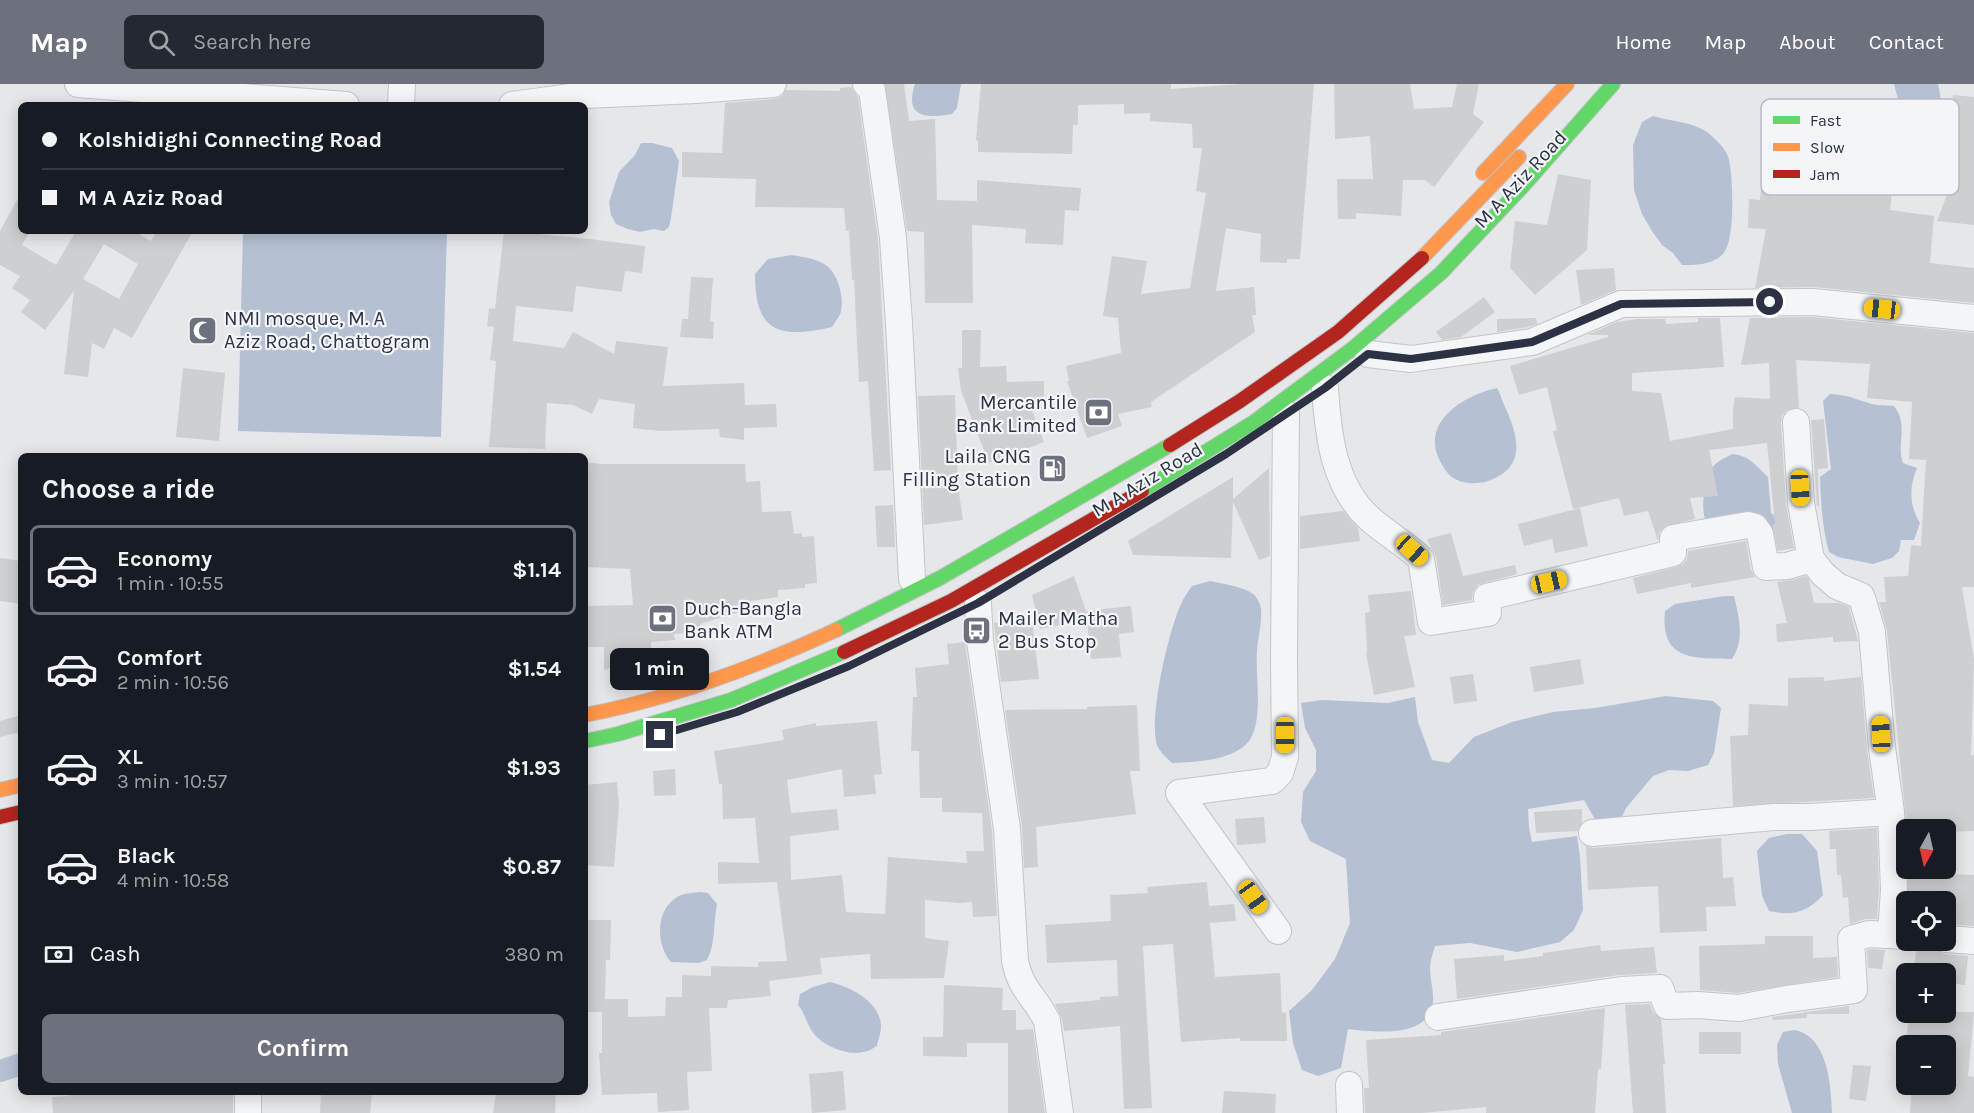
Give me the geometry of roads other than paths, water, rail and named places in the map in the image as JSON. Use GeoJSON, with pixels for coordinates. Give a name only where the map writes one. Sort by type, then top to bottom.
{"type":"FeatureCollection","features":[{"type":"Feature","properties":{"kind":"main road","name":"M A Aziz Road"},"geometry":{"type":"LineString","coordinates":[[1472,185],[1567,84]]}},
{"type":"Feature","properties":{"kind":"main road"},"geometry":{"type":"LineString","coordinates":[[588,740],[618,734],[731,700],[854,647],[951,601],[1155,484],[1254,422],[1352,349],[1441,273],[1523,186],[1613,84]]}},
{"type":"Feature","properties":{"kind":"main road"},"geometry":{"type":"LineString","coordinates":[[588,715],[724,676],[833,631],[940,578],[1142,463],[1240,401],[1338,332],[1425,255],[1532,143]]}},
{"type":"Feature","properties":{"kind":"main road","name":"M A Aziz Road"},"geometry":{"type":"LineString","coordinates":[[1359,361],[1451,281],[1492,239]]}},
{"type":"Feature","properties":{"kind":"main road","name":"M A Aziz Road"},"geometry":{"type":"LineString","coordinates":[[817,624],[912,579],[1034,512],[1136,452],[1253,375]]}},
{"type":"Feature","properties":{"kind":"main road","name":"M A Aziz Road"},"geometry":{"type":"LineString","coordinates":[[1047,562],[1226,454],[1313,396]]}},
{"type":"Feature","properties":{"kind":"main road"},"geometry":{"type":"LineString","coordinates":[[588,702],[685,675],[754,650]]}},
{"type":"Feature","properties":{"kind":"main road"},"geometry":{"type":"LineString","coordinates":[[588,753],[621,747],[737,712],[768,699]]}},
{"type":"Feature","properties":{"kind":"main road"},"geometry":{"type":"LineString","coordinates":[[0,790],[18,786]]}},
{"type":"Feature","properties":{"kind":"main road"},"geometry":{"type":"LineString","coordinates":[[0,818],[18,813]]}},
{"type":"Feature","properties":{"kind":"street"},"geometry":{"type":"LineString","coordinates":[[78,84],[308,102]]}},
{"type":"Feature","properties":{"kind":"street"},"geometry":{"type":"LineString","coordinates":[[401,102],[402,84]]}},
{"type":"Feature","properties":{"kind":"street"},"geometry":{"type":"LineString","coordinates":[[534,102],[585,95],[773,84]]}},
{"type":"Feature","properties":{"kind":"street"},"geometry":{"type":"LineString","coordinates":[[866,84],[872,90],[892,238],[899,323],[912,579]]}},
{"type":"Feature","properties":{"kind":"street"},"geometry":{"type":"LineString","coordinates":[[1359,361],[1411,359],[1532,342],[1621,304],[1813,302],[1974,318]]}},
{"type":"Feature","properties":{"kind":"street"},"geometry":{"type":"LineString","coordinates":[[1313,396],[1327,418],[1336,468],[1359,508],[1421,559],[1431,622],[1488,613],[1487,597],[1673,553],[1673,538],[1748,525],[1755,527],[1760,534],[1766,567],[1787,566],[1811,559]]}},
{"type":"Feature","properties":{"kind":"street"},"geometry":{"type":"LineString","coordinates":[[1278,932],[1179,794],[1272,782],[1280,773],[1285,757],[1284,660],[1313,396]]}},
{"type":"Feature","properties":{"kind":"street"},"geometry":{"type":"LineString","coordinates":[[1796,422],[1801,503],[1811,559],[1837,586],[1861,597],[1872,632],[1882,747],[1891,812],[1896,908]]}},
{"type":"Feature","properties":{"kind":"street"},"geometry":{"type":"LineString","coordinates":[[978,603],[980,641],[1007,829],[1015,961],[1019,978],[1028,993],[1041,1007],[1047,1021],[1060,1113]]}},
{"type":"Feature","properties":{"kind":"street"},"geometry":{"type":"LineString","coordinates":[[1592,833],[1774,817],[1891,812]]}},
{"type":"Feature","properties":{"kind":"street"},"geometry":{"type":"LineString","coordinates":[[1438,1017],[1621,990],[1660,988],[1667,1006],[1698,1005],[1739,1008],[1854,990],[1851,939],[1869,934],[1896,936]]}},
{"type":"Feature","properties":{"kind":"street"},"geometry":{"type":"LineString","coordinates":[[1956,940],[1974,941]]}},
{"type":"Feature","properties":{"kind":"street"},"geometry":{"type":"LineString","coordinates":[[1349,1085],[1350,1113]]}},
{"type":"Feature","properties":{"kind":"street"},"geometry":{"type":"LineString","coordinates":[[248,1095],[248,1113]]}},
{"type":"Feature","properties":{"kind":"water"},"geometry":{"type":"Polygon","coordinates":[[[915,84],[961,84],[957,108],[952,114],[942,116],[919,113],[912,103],[915,84]]]}},
{"type":"Feature","properties":{"kind":"water"},"geometry":{"type":"Polygon","coordinates":[[[1894,84],[1938,84],[1940,99],[1898,99],[1894,84]]]}},
{"type":"Feature","properties":{"kind":"water"},"geometry":{"type":"Polygon","coordinates":[[[1653,116],[1702,129],[1718,142],[1728,157],[1732,192],[1730,233],[1725,251],[1711,262],[1682,265],[1673,253],[1662,245],[1642,214],[1634,190],[1633,145],[1642,122],[1653,116]]]}},
{"type":"Feature","properties":{"kind":"water"},"geometry":{"type":"Polygon","coordinates":[[[641,143],[672,148],[679,161],[671,218],[669,227],[664,231],[654,229],[640,232],[628,229],[616,224],[611,215],[609,202],[619,172],[635,155],[641,143]]]}},
{"type":"Feature","properties":{"kind":"water"},"geometry":{"type":"Polygon","coordinates":[[[243,234],[447,234],[441,437],[238,431],[243,234]]]}},
{"type":"Feature","properties":{"kind":"water"},"geometry":{"type":"Polygon","coordinates":[[[792,255],[820,262],[829,268],[836,278],[841,292],[842,305],[840,315],[832,327],[813,331],[784,331],[765,320],[756,294],[755,274],[768,259],[792,255]]]}},
{"type":"Feature","properties":{"kind":"water"},"geometry":{"type":"Polygon","coordinates":[[[1497,388],[1514,431],[1516,451],[1514,460],[1509,468],[1488,481],[1472,483],[1457,480],[1448,474],[1439,459],[1435,445],[1436,433],[1449,412],[1472,397],[1497,388]]]}},
{"type":"Feature","properties":{"kind":"water"},"geometry":{"type":"Polygon","coordinates":[[[1830,394],[1846,396],[1875,405],[1894,406],[1901,420],[1903,463],[1917,468],[1911,496],[1920,523],[1914,540],[1901,540],[1899,551],[1892,558],[1873,564],[1838,557],[1829,552],[1823,524],[1820,477],[1831,469],[1823,401],[1830,394]]]}},
{"type":"Feature","properties":{"kind":"water"},"geometry":{"type":"Polygon","coordinates":[[[1732,454],[1748,459],[1768,477],[1771,513],[1777,518],[1778,525],[1773,529],[1713,524],[1705,519],[1704,493],[1709,473],[1716,463],[1732,454]]]}},
{"type":"Feature","properties":{"kind":"water"},"geometry":{"type":"Polygon","coordinates":[[[1210,581],[1249,591],[1256,597],[1260,606],[1261,620],[1257,651],[1258,710],[1254,732],[1242,748],[1233,753],[1213,759],[1172,763],[1158,747],[1155,733],[1161,674],[1171,631],[1183,600],[1192,586],[1210,581]]]}},
{"type":"Feature","properties":{"kind":"water"},"geometry":{"type":"Polygon","coordinates":[[[1734,596],[1739,620],[1740,636],[1732,659],[1693,657],[1674,648],[1668,639],[1665,627],[1665,611],[1675,604],[1734,596]]]}},
{"type":"Feature","properties":{"kind":"water"},"geometry":{"type":"Polygon","coordinates":[[[1666,696],[1713,701],[1721,708],[1714,753],[1708,765],[1688,771],[1669,770],[1653,776],[1626,808],[1620,821],[1597,823],[1584,800],[1528,809],[1532,842],[1577,836],[1583,910],[1574,930],[1560,942],[1517,952],[1470,943],[1435,946],[1430,969],[1433,1002],[1430,1014],[1422,1022],[1411,1028],[1385,1032],[1348,1029],[1341,1068],[1318,1076],[1302,1070],[1293,1043],[1289,1011],[1312,990],[1335,959],[1350,923],[1346,859],[1310,841],[1301,822],[1303,792],[1316,771],[1316,750],[1305,728],[1301,703],[1322,700],[1388,703],[1415,697],[1418,722],[1432,760],[1449,763],[1474,737],[1512,722],[1553,712],[1595,708],[1666,696]]]}},
{"type":"Feature","properties":{"kind":"water"},"geometry":{"type":"Polygon","coordinates":[[[1787,834],[1802,834],[1817,851],[1823,895],[1811,906],[1792,913],[1769,911],[1762,896],[1757,851],[1769,838],[1787,834]]]}},
{"type":"Feature","properties":{"kind":"water"},"geometry":{"type":"Polygon","coordinates":[[[708,893],[717,904],[713,940],[707,960],[699,963],[671,962],[666,956],[661,940],[663,914],[667,906],[679,896],[708,893]]]}},
{"type":"Feature","properties":{"kind":"water"},"geometry":{"type":"Polygon","coordinates":[[[830,982],[855,992],[876,1010],[881,1027],[877,1046],[865,1052],[842,1051],[821,1041],[812,1031],[798,1005],[800,994],[830,982]]]}},
{"type":"Feature","properties":{"kind":"water"},"geometry":{"type":"Polygon","coordinates":[[[1795,1030],[1806,1034],[1821,1052],[1829,1076],[1832,1113],[1792,1113],[1778,1064],[1777,1045],[1783,1032],[1795,1030]]]}},
{"type":"Feature","properties":{"kind":"waterway"},"geometry":{"type":"LineString","coordinates":[[0,1071],[18,1065]]}},
{"type":"Feature","properties":{"kind":"place","name":"NMI mosque, M. A Aziz Road, Chattogram"},"geometry":{"type":"Point","coordinates":[203,330]}},
{"type":"Feature","properties":{"kind":"place","name":"Mercantile Bank Limited"},"geometry":{"type":"Point","coordinates":[1098,413]}},
{"type":"Feature","properties":{"kind":"place","name":"Laila CNG Filling Station"},"geometry":{"type":"Point","coordinates":[1052,468]}},
{"type":"Feature","properties":{"kind":"place","name":"Duch-Bangla Bank ATM"},"geometry":{"type":"Point","coordinates":[663,619]}},
{"type":"Feature","properties":{"kind":"place","name":"Mailer Matha 2 Bus Stop"},"geometry":{"type":"Point","coordinates":[977,630]}}]}
